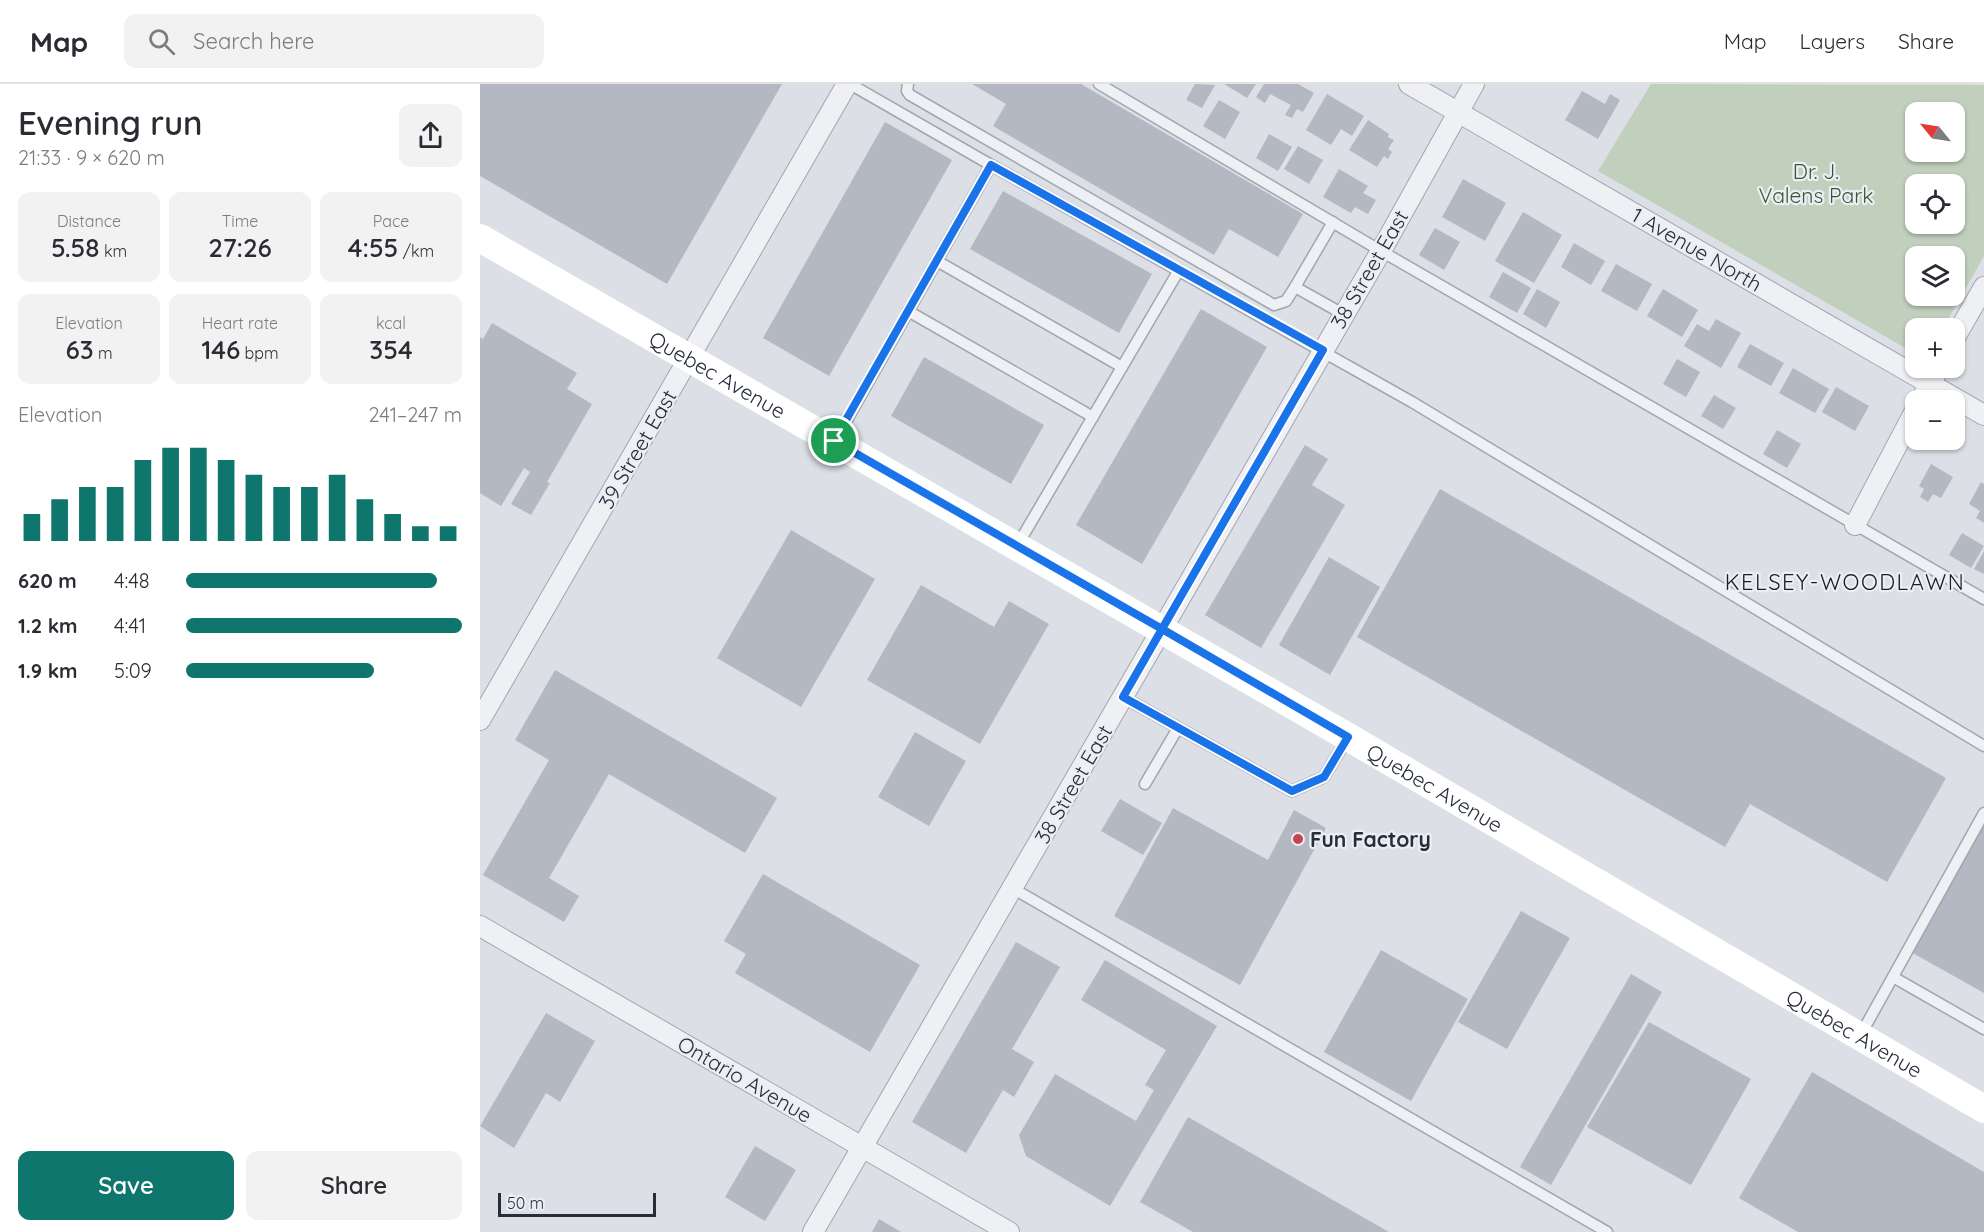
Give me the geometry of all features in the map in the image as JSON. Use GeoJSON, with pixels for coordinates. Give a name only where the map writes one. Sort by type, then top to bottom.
{"type":"FeatureCollection","features":[{"type":"Feature","properties":{"kind":"street","name":"39 Street East"},"geometry":{"type":"LineString","coordinates":[[480,720],[849,84]]}},
{"type":"Feature","properties":{"kind":"street","name":"1 Avenue North"},"geometry":{"type":"LineString","coordinates":[[1409,84],[1984,415]]}},
{"type":"Feature","properties":{"kind":"street","name":"38 Street East"},"geometry":{"type":"LineString","coordinates":[[813,1232],[1381,251],[1474,84]]}},
{"type":"Feature","properties":{"kind":"street","name":"Quebec Avenue"},"geometry":{"type":"LineString","coordinates":[[480,238],[1162,629],[1984,1109]]}},
{"type":"Feature","properties":{"kind":"street"},"geometry":{"type":"LineString","coordinates":[[1965,320],[1984,287]]}},
{"type":"Feature","properties":{"kind":"street"},"geometry":{"type":"LineString","coordinates":[[1855,525],[1905,430]]}},
{"type":"Feature","properties":{"kind":"street","name":"Ontario Avenue"},"geometry":{"type":"LineString","coordinates":[[480,926],[1009,1232]]}},
{"type":"Feature","properties":{"kind":"lane"},"geometry":{"type":"LineString","coordinates":[[849,84],[1323,350],[1984,746]]}},
{"type":"Feature","properties":{"kind":"lane"},"geometry":{"type":"LineString","coordinates":[[908,84],[907,91],[910,96],[1274,304],[1286,301],[1333,222]]}},
{"type":"Feature","properties":{"kind":"lane"},"geometry":{"type":"LineString","coordinates":[[1099,84],[1381,251],[1984,598]]}},
{"type":"Feature","properties":{"kind":"lane"},"geometry":{"type":"LineString","coordinates":[[834,441],[991,165]]}},
{"type":"Feature","properties":{"kind":"lane"},"geometry":{"type":"LineString","coordinates":[[937,261],[1122,367]]}},
{"type":"Feature","properties":{"kind":"lane"},"geometry":{"type":"LineString","coordinates":[[1017,546],[1179,270]]}},
{"type":"Feature","properties":{"kind":"lane"},"geometry":{"type":"LineString","coordinates":[[1294,287],[1343,314]]}},
{"type":"Feature","properties":{"kind":"lane"},"geometry":{"type":"LineString","coordinates":[[908,311],[1093,417]]}},
{"type":"Feature","properties":{"kind":"lane"},"geometry":{"type":"LineString","coordinates":[[1123,697],[1292,791],[1324,777],[1348,737]]}},
{"type":"Feature","properties":{"kind":"lane"},"geometry":{"type":"LineString","coordinates":[[1145,784],[1178,728]]}},
{"type":"Feature","properties":{"kind":"lane"},"geometry":{"type":"LineString","coordinates":[[1860,1036],[1984,813]]}},
{"type":"Feature","properties":{"kind":"lane"},"geometry":{"type":"LineString","coordinates":[[1012,888],[1607,1232]]}},
{"type":"Feature","properties":{"kind":"lane"},"geometry":{"type":"LineString","coordinates":[[1893,977],[1984,1029]]}},
{"type":"Feature","properties":{"kind":"green space","name":"Dr. J. Valens Park"},"geometry":{"type":"Polygon","coordinates":[[[1651,84],[1984,85],[1984,256],[1965,289],[1965,246],[1905,246],[1905,306],[1956,306],[1949,318],[1905,318],[1905,348],[1598,171],[1651,84]]]}},
{"type":"Feature","properties":{"kind":"building"},"geometry":{"type":"Polygon","coordinates":[[[480,84],[782,84],[667,284],[480,176],[480,84]]]}},
{"type":"Feature","properties":{"kind":"building"},"geometry":{"type":"Polygon","coordinates":[[[972,84],[1081,84],[1303,214],[1278,257],[1229,229],[1214,255],[993,126],[1006,104],[972,84]]]}},
{"type":"Feature","properties":{"kind":"building"},"geometry":{"type":"Polygon","coordinates":[[[1195,84],[1215,85],[1202,108],[1186,100],[1195,84]]]}},
{"type":"Feature","properties":{"kind":"building"},"geometry":{"type":"Polygon","coordinates":[[[1224,84],[1256,84],[1247,98],[1224,84]]]}},
{"type":"Feature","properties":{"kind":"building"},"geometry":{"type":"Polygon","coordinates":[[[1264,84],[1298,84],[1314,93],[1303,112],[1297,109],[1292,118],[1285,115],[1291,105],[1270,94],[1265,103],[1256,97],[1264,84]]]}},
{"type":"Feature","properties":{"kind":"building"},"geometry":{"type":"Polygon","coordinates":[[[1582,91],[1605,104],[1610,94],[1620,100],[1598,139],[1565,120],[1582,91]]]}},
{"type":"Feature","properties":{"kind":"building"},"geometry":{"type":"Polygon","coordinates":[[[1327,94],[1364,116],[1352,136],[1341,129],[1331,145],[1306,130],[1327,94]]]}},
{"type":"Feature","properties":{"kind":"building"},"geometry":{"type":"Polygon","coordinates":[[[1219,100],[1240,112],[1225,139],[1203,126],[1219,100]]]}},
{"type":"Feature","properties":{"kind":"building"},"geometry":{"type":"Polygon","coordinates":[[[1368,120],[1394,140],[1388,149],[1392,152],[1388,159],[1384,156],[1377,167],[1349,150],[1368,120]]]}},
{"type":"Feature","properties":{"kind":"building"},"geometry":{"type":"Polygon","coordinates":[[[885,122],[952,160],[829,376],[763,338],[885,122]]]}},
{"type":"Feature","properties":{"kind":"building"},"geometry":{"type":"Polygon","coordinates":[[[1269,134],[1292,147],[1278,171],[1256,158],[1269,134]]]}},
{"type":"Feature","properties":{"kind":"building"},"geometry":{"type":"Polygon","coordinates":[[[1298,146],[1323,160],[1309,184],[1284,169],[1298,146]]]}},
{"type":"Feature","properties":{"kind":"building"},"geometry":{"type":"Polygon","coordinates":[[[1339,169],[1368,186],[1363,193],[1376,200],[1368,214],[1355,207],[1351,213],[1323,197],[1339,169]]]}},
{"type":"Feature","properties":{"kind":"building"},"geometry":{"type":"Polygon","coordinates":[[[1463,179],[1506,203],[1485,241],[1442,217],[1463,179]]]}},
{"type":"Feature","properties":{"kind":"building"},"geometry":{"type":"Polygon","coordinates":[[[1003,191],[1152,274],[1119,333],[970,249],[1003,191]]]}},
{"type":"Feature","properties":{"kind":"building"},"geometry":{"type":"Polygon","coordinates":[[[1523,212],[1562,235],[1534,283],[1495,261],[1523,212]]]}},
{"type":"Feature","properties":{"kind":"building"},"geometry":{"type":"Polygon","coordinates":[[[1435,228],[1460,242],[1444,270],[1419,255],[1435,228]]]}},
{"type":"Feature","properties":{"kind":"building"},"geometry":{"type":"Polygon","coordinates":[[[1574,243],[1605,261],[1591,285],[1561,267],[1574,243]]]}},
{"type":"Feature","properties":{"kind":"building"},"geometry":{"type":"Polygon","coordinates":[[[1616,264],[1652,284],[1637,311],[1601,291],[1616,264]]]}},
{"type":"Feature","properties":{"kind":"building"},"geometry":{"type":"Polygon","coordinates":[[[1503,272],[1531,288],[1517,313],[1489,297],[1503,272]]]}},
{"type":"Feature","properties":{"kind":"building"},"geometry":{"type":"Polygon","coordinates":[[[1537,289],[1560,302],[1546,328],[1523,314],[1537,289]]]}},
{"type":"Feature","properties":{"kind":"building"},"geometry":{"type":"Polygon","coordinates":[[[1663,289],[1698,310],[1682,337],[1647,316],[1663,289]]]}},
{"type":"Feature","properties":{"kind":"building"},"geometry":{"type":"Polygon","coordinates":[[[1201,309],[1267,347],[1142,564],[1076,525],[1201,309]]]}},
{"type":"Feature","properties":{"kind":"building"},"geometry":{"type":"Polygon","coordinates":[[[1716,319],[1741,333],[1721,368],[1684,346],[1697,324],[1709,331],[1716,319]]]}},
{"type":"Feature","properties":{"kind":"building"},"geometry":{"type":"Polygon","coordinates":[[[492,323],[577,373],[567,389],[592,404],[547,482],[550,483],[531,515],[511,504],[530,472],[524,468],[501,506],[480,493],[480,337],[483,339],[492,323]]]}},
{"type":"Feature","properties":{"kind":"building"},"geometry":{"type":"Polygon","coordinates":[[[1750,344],[1784,363],[1771,386],[1737,367],[1750,344]]]}},
{"type":"Feature","properties":{"kind":"building"},"geometry":{"type":"Polygon","coordinates":[[[924,357],[1044,425],[1011,484],[891,416],[924,357]]]}},
{"type":"Feature","properties":{"kind":"building"},"geometry":{"type":"Polygon","coordinates":[[[1677,359],[1700,372],[1686,397],[1663,384],[1677,359]]]}},
{"type":"Feature","properties":{"kind":"building"},"geometry":{"type":"Polygon","coordinates":[[[1793,368],[1829,389],[1815,413],[1779,393],[1793,368]]]}},
{"type":"Feature","properties":{"kind":"building"},"geometry":{"type":"Polygon","coordinates":[[[1836,387],[1869,406],[1855,431],[1822,412],[1836,387]]]}},
{"type":"Feature","properties":{"kind":"building"},"geometry":{"type":"Polygon","coordinates":[[[1714,395],[1736,408],[1723,429],[1701,416],[1714,395]]]}},
{"type":"Feature","properties":{"kind":"building"},"geometry":{"type":"Polygon","coordinates":[[[1777,430],[1801,444],[1787,468],[1763,454],[1777,430]]]}},
{"type":"Feature","properties":{"kind":"building"},"geometry":{"type":"Polygon","coordinates":[[[1305,445],[1328,459],[1312,485],[1345,505],[1261,648],[1205,615],[1305,445]]]}},
{"type":"Feature","properties":{"kind":"building"},"geometry":{"type":"Polygon","coordinates":[[[1931,464],[1953,477],[1941,498],[1933,494],[1928,502],[1920,497],[1924,489],[1919,486],[1931,464]]]}},
{"type":"Feature","properties":{"kind":"building"},"geometry":{"type":"Polygon","coordinates":[[[1981,482],[1984,484],[1984,523],[1976,518],[1980,511],[1969,504],[1981,482]]]}},
{"type":"Feature","properties":{"kind":"building"},"geometry":{"type":"Polygon","coordinates":[[[1440,489],[1946,778],[1887,882],[1750,804],[1725,847],[1357,637],[1440,489]]]}},
{"type":"Feature","properties":{"kind":"building"},"geometry":{"type":"Polygon","coordinates":[[[791,530],[875,579],[801,707],[717,658],[791,530]]]}},
{"type":"Feature","properties":{"kind":"building"},"geometry":{"type":"Polygon","coordinates":[[[1962,533],[1984,546],[1971,568],[1949,555],[1962,533]]]}},
{"type":"Feature","properties":{"kind":"building"},"geometry":{"type":"Polygon","coordinates":[[[1984,551],[1984,574],[1974,569],[1984,551]]]}},
{"type":"Feature","properties":{"kind":"building"},"geometry":{"type":"Polygon","coordinates":[[[1329,557],[1380,587],[1330,675],[1279,645],[1329,557]]]}},
{"type":"Feature","properties":{"kind":"building"},"geometry":{"type":"Polygon","coordinates":[[[921,585],[994,627],[1009,601],[1049,624],[980,744],[867,680],[921,585]]]}},
{"type":"Feature","properties":{"kind":"building"},"geometry":{"type":"Polygon","coordinates":[[[555,670],[777,798],[745,853],[609,774],[549,878],[579,896],[564,922],[483,875],[549,760],[515,740],[555,670]]]}},
{"type":"Feature","properties":{"kind":"building"},"geometry":{"type":"Polygon","coordinates":[[[915,732],[966,761],[929,826],[878,797],[915,732]]]}},
{"type":"Feature","properties":{"kind":"building"},"geometry":{"type":"Polygon","coordinates":[[[1120,799],[1162,823],[1143,855],[1101,831],[1120,799]]]}},
{"type":"Feature","properties":{"kind":"building"},"geometry":{"type":"Polygon","coordinates":[[[1173,808],[1268,860],[1294,810],[1326,828],[1240,985],[1114,916],[1173,808]]]}},
{"type":"Feature","properties":{"kind":"building"},"geometry":{"type":"Polygon","coordinates":[[[1984,824],[1984,993],[1911,952],[1984,824]]]}},
{"type":"Feature","properties":{"kind":"building"},"geometry":{"type":"Polygon","coordinates":[[[763,874],[920,965],[870,1052],[735,973],[746,954],[724,941],[763,874]]]}},
{"type":"Feature","properties":{"kind":"building"},"geometry":{"type":"Polygon","coordinates":[[[1521,911],[1570,938],[1507,1049],[1458,1022],[1521,911]]]}},
{"type":"Feature","properties":{"kind":"building"},"geometry":{"type":"Polygon","coordinates":[[[1016,942],[1060,967],[1012,1049],[1034,1062],[1014,1097],[1003,1090],[966,1153],[912,1122],[1016,942]]]}},
{"type":"Feature","properties":{"kind":"building"},"geometry":{"type":"Polygon","coordinates":[[[1381,950],[1468,999],[1411,1101],[1324,1052],[1381,950]]]}},
{"type":"Feature","properties":{"kind":"building"},"geometry":{"type":"Polygon","coordinates":[[[1105,960],[1217,1026],[1110,1206],[1026,1156],[1019,1135],[1055,1074],[1136,1121],[1154,1090],[1145,1085],[1166,1050],[1081,1000],[1105,960]]]}},
{"type":"Feature","properties":{"kind":"building"},"geometry":{"type":"Polygon","coordinates":[[[1631,974],[1662,992],[1551,1185],[1520,1167],[1631,974]]]}},
{"type":"Feature","properties":{"kind":"building"},"geometry":{"type":"Polygon","coordinates":[[[546,1013],[595,1041],[560,1102],[546,1093],[514,1148],[480,1126],[546,1013]]]}},
{"type":"Feature","properties":{"kind":"building"},"geometry":{"type":"Polygon","coordinates":[[[1649,1022],[1751,1079],[1691,1185],[1587,1127],[1649,1022]]]}},
{"type":"Feature","properties":{"kind":"building"},"geometry":{"type":"Polygon","coordinates":[[[1812,1072],[1984,1172],[1984,1232],[1798,1232],[1739,1198],[1812,1072]]]}},
{"type":"Feature","properties":{"kind":"building"},"geometry":{"type":"Polygon","coordinates":[[[1188,1117],[1389,1232],[1193,1232],[1140,1202],[1188,1117]]]}},
{"type":"Feature","properties":{"kind":"building"},"geometry":{"type":"Polygon","coordinates":[[[755,1146],[796,1170],[765,1221],[725,1197],[755,1146]]]}},
{"type":"Feature","properties":{"kind":"building"},"geometry":{"type":"Polygon","coordinates":[[[879,1219],[901,1232],[872,1232],[879,1219]]]}},
{"type":"Feature","properties":{"kind":"place","name":"Fun Factory"},"geometry":{"type":"Point","coordinates":[1298,839]}},
{"type":"Feature","properties":{"kind":"district","name":"KELSEY-WOODLAWN"},"geometry":{"type":"Point","coordinates":[1845,582]}},
{"type":"Feature","properties":{"kind":"route"},"geometry":{"type":"LineString","coordinates":[[834,441],[991,165],[1323,350],[1162,629],[1348,737],[1324,777],[1292,791],[1123,697],[1162,629],[834,441]]}}]}
